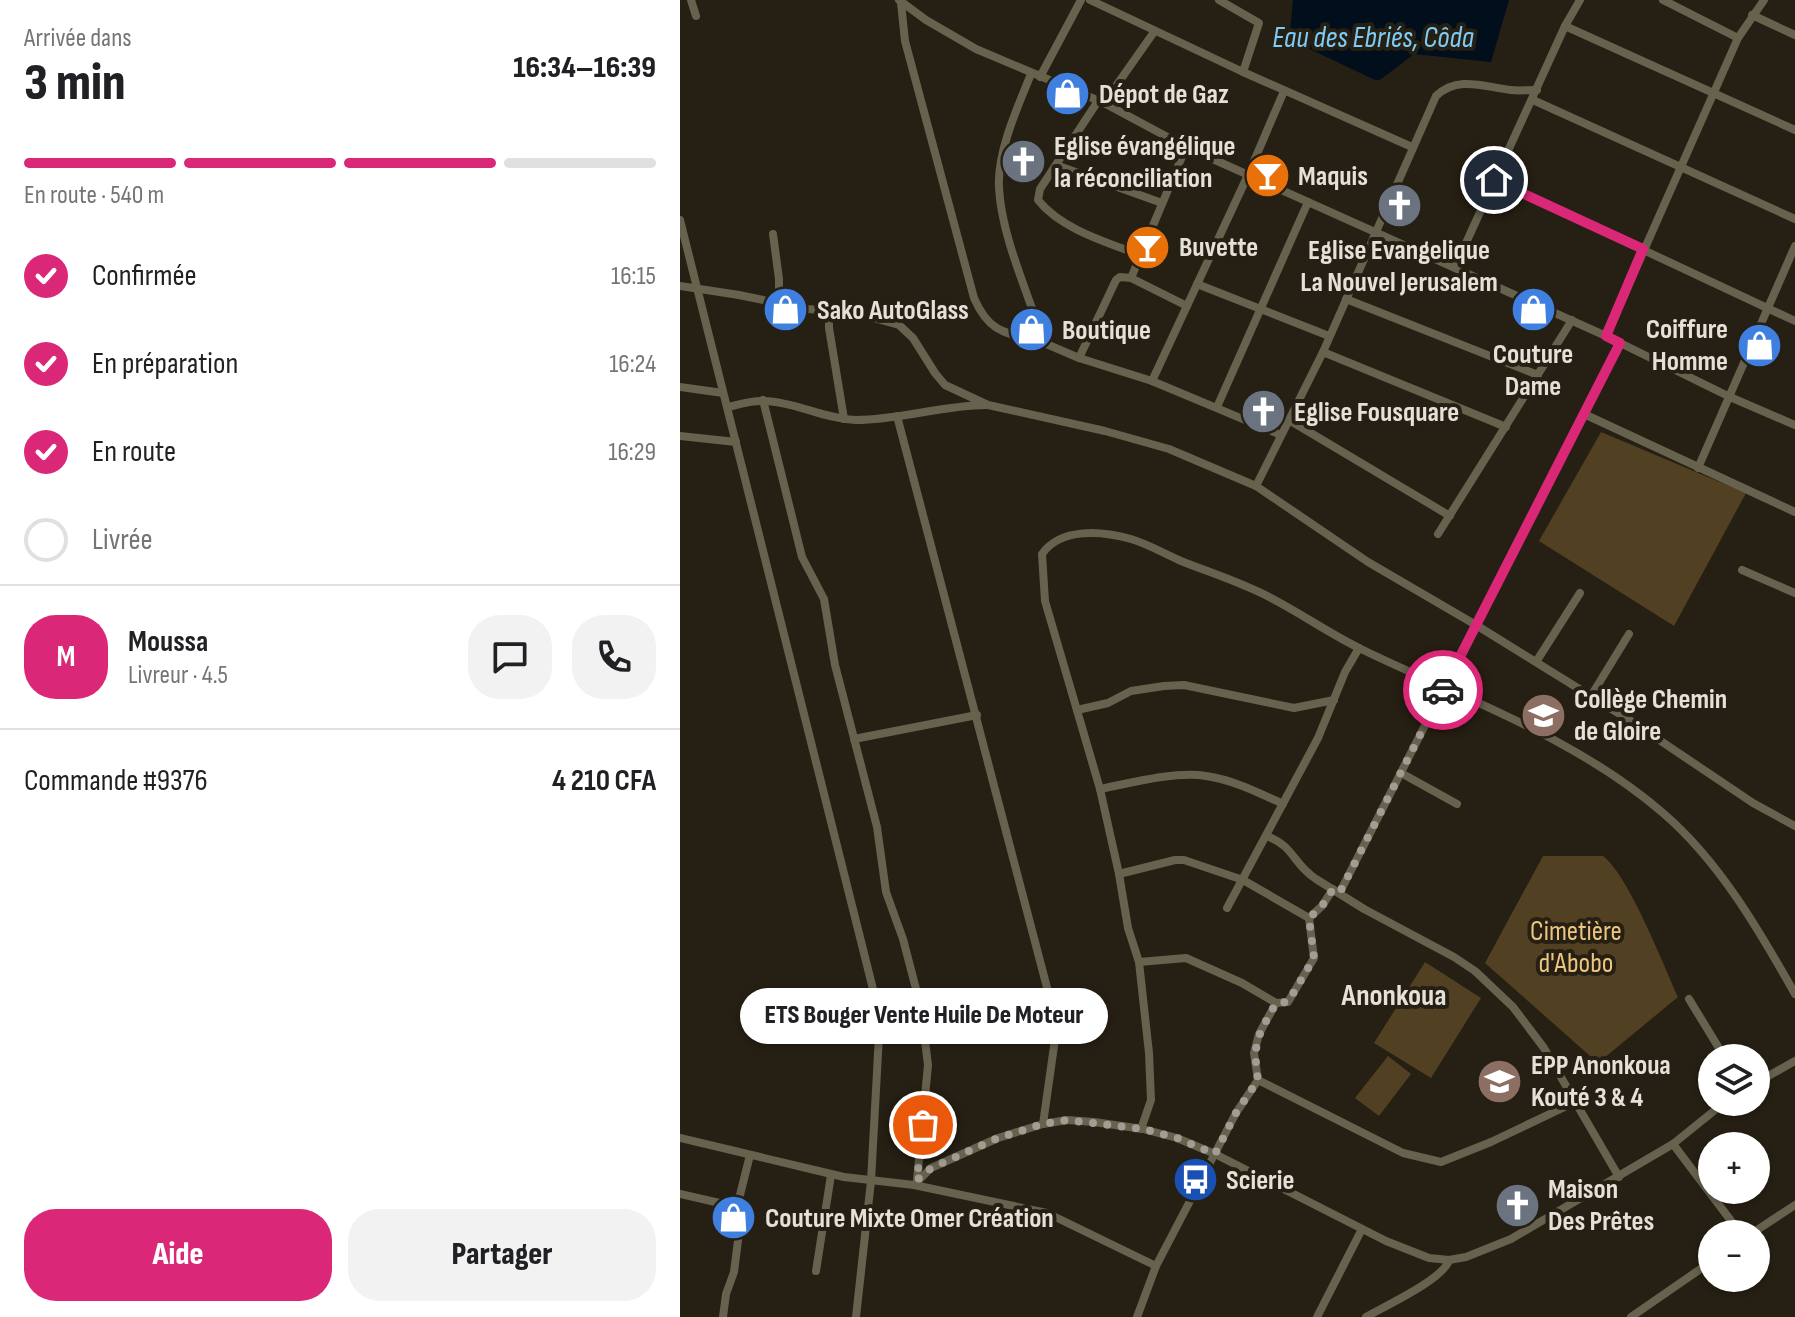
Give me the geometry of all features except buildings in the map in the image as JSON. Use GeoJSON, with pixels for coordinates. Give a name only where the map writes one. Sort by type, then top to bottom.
{"type":"FeatureCollection","features":[{"type":"Feature","properties":{"kind":"street"},"geometry":{"type":"LineString","coordinates":[[691,0],[696,16]]}},
{"type":"Feature","properties":{"kind":"street"},"geometry":{"type":"LineString","coordinates":[[1044,343],[1004,226],[999,185],[1004,153],[1036,75],[1081,0]]}},
{"type":"Feature","properties":{"kind":"street"},"geometry":{"type":"LineString","coordinates":[[1090,0],[1154,32],[1412,147]]}},
{"type":"Feature","properties":{"kind":"street"},"geometry":{"type":"LineString","coordinates":[[1219,0],[1259,23],[1243,72]]}},
{"type":"Feature","properties":{"kind":"street"},"geometry":{"type":"LineString","coordinates":[[1455,267],[1565,26],[1580,0]]}},
{"type":"Feature","properties":{"kind":"street"},"geometry":{"type":"LineString","coordinates":[[1663,0],[1738,38]]}},
{"type":"Feature","properties":{"kind":"street"},"geometry":{"type":"LineString","coordinates":[[1606,336],[1738,38],[1764,0]]}},
{"type":"Feature","properties":{"kind":"street"},"geometry":{"type":"LineString","coordinates":[[900,2],[976,49],[1101,102],[1186,147],[1572,320],[1795,425]]}},
{"type":"Feature","properties":{"kind":"street"},"geometry":{"type":"LineString","coordinates":[[900,2],[905,41],[982,316],[993,327],[1152,381],[1281,435]]}},
{"type":"Feature","properties":{"kind":"street"},"geometry":{"type":"LineString","coordinates":[[1752,15],[1795,35]]}},
{"type":"Feature","properties":{"kind":"street"},"geometry":{"type":"LineString","coordinates":[[1565,26],[1795,130]]}},
{"type":"Feature","properties":{"kind":"street"},"geometry":{"type":"LineString","coordinates":[[1140,255],[1097,238],[1045,208],[1038,200],[1038,194],[1154,32]]}},
{"type":"Feature","properties":{"kind":"street"},"geometry":{"type":"LineString","coordinates":[[1256,486],[1323,352],[1436,96],[1446,86],[1473,84],[1514,91],[1537,90]]}},
{"type":"Feature","properties":{"kind":"street"},"geometry":{"type":"LineString","coordinates":[[1152,381],[1284,91]]}},
{"type":"Feature","properties":{"kind":"street"},"geometry":{"type":"LineString","coordinates":[[1533,100],[1795,219]]}},
{"type":"Feature","properties":{"kind":"street"},"geometry":{"type":"LineString","coordinates":[[1131,278],[1186,147]]}},
{"type":"Feature","properties":{"kind":"street"},"geometry":{"type":"LineString","coordinates":[[1056,165],[1162,203]]}},
{"type":"Feature","properties":{"kind":"street"},"geometry":{"type":"LineString","coordinates":[[1494,180],[1795,321]]}},
{"type":"Feature","properties":{"kind":"street"},"geometry":{"type":"LineString","coordinates":[[1217,407],[1308,202]]}},
{"type":"Feature","properties":{"kind":"street"},"geometry":{"type":"LineString","coordinates":[[681,226],[880,1017],[871,1181],[856,1317]]}},
{"type":"Feature","properties":{"kind":"street"},"geometry":{"type":"LineString","coordinates":[[773,234],[779,303]]}},
{"type":"Feature","properties":{"kind":"street"},"geometry":{"type":"LineString","coordinates":[[1698,468],[1795,246]]}},
{"type":"Feature","properties":{"kind":"street"},"geometry":{"type":"LineString","coordinates":[[1079,358],[1120,277],[1131,278],[1187,306]]}},
{"type":"Feature","properties":{"kind":"street"},"geometry":{"type":"LineString","coordinates":[[1197,284],[1329,336]]}},
{"type":"Feature","properties":{"kind":"street"},"geometry":{"type":"LineString","coordinates":[[680,286],[829,311],[852,312],[899,325],[913,338],[945,385],[988,405],[1169,449],[1256,486],[1368,562],[1591,696],[1753,803],[1795,826]]}},
{"type":"Feature","properties":{"kind":"street"},"geometry":{"type":"LineString","coordinates":[[1346,299],[1538,375]]}},
{"type":"Feature","properties":{"kind":"street"},"geometry":{"type":"LineString","coordinates":[[829,311],[830,339],[844,419]]}},
{"type":"Feature","properties":{"kind":"street"},"geometry":{"type":"LineString","coordinates":[[1438,534],[1572,320]]}},
{"type":"Feature","properties":{"kind":"street"},"geometry":{"type":"LineString","coordinates":[[1309,918],[1337,890],[1401,773],[1620,343]]}},
{"type":"Feature","properties":{"kind":"street"},"geometry":{"type":"LineString","coordinates":[[1323,352],[1506,427]]}},
{"type":"Feature","properties":{"kind":"street"},"geometry":{"type":"LineString","coordinates":[[680,387],[723,393]]}},
{"type":"Feature","properties":{"kind":"street"},"geometry":{"type":"LineString","coordinates":[[728,407],[763,400],[844,419],[878,419],[958,405],[988,405]]}},
{"type":"Feature","properties":{"kind":"street"},"geometry":{"type":"LineString","coordinates":[[763,400],[802,557],[824,599],[835,665],[877,827],[886,892],[903,939],[921,1008],[928,1065],[915,1182]]}},
{"type":"Feature","properties":{"kind":"street"},"geometry":{"type":"LineString","coordinates":[[1584,414],[1795,512]]}},
{"type":"Feature","properties":{"kind":"street"},"geometry":{"type":"LineString","coordinates":[[897,416],[1055,1018],[1056,1032],[1043,1124]]}},
{"type":"Feature","properties":{"kind":"street"},"geometry":{"type":"LineString","coordinates":[[1289,420],[1450,516]]}},
{"type":"Feature","properties":{"kind":"street"},"geometry":{"type":"LineString","coordinates":[[680,436],[736,442]]}},
{"type":"Feature","properties":{"kind":"street"},"geometry":{"type":"LineString","coordinates":[[1141,1129],[1151,1100],[1139,962],[1128,928],[1100,789],[1045,601],[1042,554],[1048,546],[1068,535],[1092,534],[1131,539],[1270,597],[1359,648],[1551,737],[1600,767],[1681,829],[1749,916],[1795,994]]}},
{"type":"Feature","properties":{"kind":"street"},"geometry":{"type":"LineString","coordinates":[[1742,570],[1795,593]]}},
{"type":"Feature","properties":{"kind":"street"},"geometry":{"type":"LineString","coordinates":[[1536,662],[1580,593]]}},
{"type":"Feature","properties":{"kind":"street"},"geometry":{"type":"LineString","coordinates":[[1591,696],[1629,634]]}},
{"type":"Feature","properties":{"kind":"street"},"geometry":{"type":"LineString","coordinates":[[1227,908],[1325,724],[1359,648]]}},
{"type":"Feature","properties":{"kind":"street"},"geometry":{"type":"LineString","coordinates":[[1077,710],[1108,703],[1131,691],[1184,685],[1279,707],[1294,708],[1334,700]]}},
{"type":"Feature","properties":{"kind":"street"},"geometry":{"type":"LineString","coordinates":[[854,739],[977,715]]}},
{"type":"Feature","properties":{"kind":"street"},"geometry":{"type":"LineString","coordinates":[[1401,773],[1457,804]]}},
{"type":"Feature","properties":{"kind":"street"},"geometry":{"type":"LineString","coordinates":[[1100,789],[1145,780],[1203,775],[1228,781],[1283,804]]}},
{"type":"Feature","properties":{"kind":"street"},"geometry":{"type":"LineString","coordinates":[[1267,836],[1285,844],[1304,871],[1364,909],[1475,971],[1523,1019],[1544,1048],[1619,1177]]}},
{"type":"Feature","properties":{"kind":"street"},"geometry":{"type":"LineString","coordinates":[[1119,874],[1184,860],[1243,880],[1309,918]]}},
{"type":"Feature","properties":{"kind":"street"},"geometry":{"type":"LineString","coordinates":[[1139,962],[1186,958],[1242,983],[1276,1003],[1288,1002],[1314,958],[1309,918]]}},
{"type":"Feature","properties":{"kind":"street"},"geometry":{"type":"LineString","coordinates":[[1689,999],[1716,1044]]}},
{"type":"Feature","properties":{"kind":"street"},"geometry":{"type":"LineString","coordinates":[[1137,1317],[1156,1266],[1236,1113],[1258,1080],[1254,1053],[1259,1034],[1276,1003]]}},
{"type":"Feature","properties":{"kind":"street"},"geometry":{"type":"LineString","coordinates":[[1770,1075],[1795,1061]]}},
{"type":"Feature","properties":{"kind":"street"},"geometry":{"type":"LineString","coordinates":[[1258,1080],[1403,1153],[1441,1162],[1575,1102]]}},
{"type":"Feature","properties":{"kind":"street"},"geometry":{"type":"LineString","coordinates":[[915,1182],[931,1168],[944,1162],[998,1138],[1043,1124],[1067,1120],[1141,1129],[1177,1138],[1215,1154],[1362,1229],[1429,1258],[1449,1260],[1466,1257],[1511,1239],[1673,1144],[1708,1116]]}},
{"type":"Feature","properties":{"kind":"street"},"geometry":{"type":"LineString","coordinates":[[680,1138],[831,1175],[871,1181],[915,1182],[1047,1213],[1156,1266]]}},
{"type":"Feature","properties":{"kind":"street"},"geometry":{"type":"LineString","coordinates":[[1673,1144],[1730,1220]]}},
{"type":"Feature","properties":{"kind":"street"},"geometry":{"type":"LineString","coordinates":[[723,1317],[726,1294],[734,1272],[741,1217],[737,1207],[750,1155]]}},
{"type":"Feature","properties":{"kind":"street"},"geometry":{"type":"LineString","coordinates":[[816,1271],[831,1175]]}},
{"type":"Feature","properties":{"kind":"street"},"geometry":{"type":"LineString","coordinates":[[680,1194],[737,1207]]}},
{"type":"Feature","properties":{"kind":"street"},"geometry":{"type":"LineString","coordinates":[[1770,1221],[1795,1205]]}},
{"type":"Feature","properties":{"kind":"street"},"geometry":{"type":"LineString","coordinates":[[1317,1317],[1362,1229]]}},
{"type":"Feature","properties":{"kind":"street"},"geometry":{"type":"LineString","coordinates":[[1366,1317],[1447,1268],[1449,1260]]}},
{"type":"Feature","properties":{"kind":"street"},"geometry":{"type":"LineString","coordinates":[[1631,1317],[1698,1271]]}},
{"type":"Feature","properties":{"kind":"green space"},"geometry":{"type":"Polygon","coordinates":[[[1601,432],[1746,493],[1674,626],[1539,541],[1601,432]]]}},
{"type":"Feature","properties":{"kind":"green space","name":"Cimetière d'Abobo"},"geometry":{"type":"Polygon","coordinates":[[[1543,856],[1603,856],[1613,866],[1645,922],[1678,997],[1598,1063],[1485,963],[1543,856]]]}},
{"type":"Feature","properties":{"kind":"green space"},"geometry":{"type":"Polygon","coordinates":[[[1425,962],[1481,998],[1431,1078],[1374,1043],[1425,962]]]}},
{"type":"Feature","properties":{"kind":"green space"},"geometry":{"type":"Polygon","coordinates":[[[1388,1056],[1411,1074],[1379,1116],[1355,1098],[1388,1056]]]}},
{"type":"Feature","properties":{"kind":"water","name":"Eau des Ebriés, Côda"},"geometry":{"type":"Polygon","coordinates":[[[1293,0],[1509,0],[1491,62],[1414,54],[1380,80],[1375,80],[1295,42],[1290,31],[1293,0]]]}},
{"type":"Feature","properties":{"kind":"way so far"},"geometry":{"type":"LineString","coordinates":[[923,1125],[917,1180],[931,1168],[998,1138],[1067,1120],[1143,1129],[1177,1138],[1215,1154],[1236,1113],[1258,1080],[1254,1053],[1259,1034],[1276,1003],[1288,1002],[1314,958],[1309,918],[1333,889],[1340,892],[1443,690]]}},
{"type":"Feature","properties":{"kind":"place","name":"Dépot de Gaz"},"geometry":{"type":"Point","coordinates":[1068,94]}},
{"type":"Feature","properties":{"kind":"place","name":"Eglise évangélique la réconciliation"},"geometry":{"type":"Point","coordinates":[1023,162]}},
{"type":"Feature","properties":{"kind":"place","name":"Maquis"},"geometry":{"type":"Point","coordinates":[1267,176]}},
{"type":"Feature","properties":{"kind":"place","name":"Eglise Evangelique La Nouvel Jerusalem"},"geometry":{"type":"Point","coordinates":[1399,205]}},
{"type":"Feature","properties":{"kind":"place","name":"Buvette"},"geometry":{"type":"Point","coordinates":[1148,247]}},
{"type":"Feature","properties":{"kind":"place","name":"Couture Dame"},"geometry":{"type":"Point","coordinates":[1533,309]}},
{"type":"Feature","properties":{"kind":"place","name":"Sako AutoGlass"},"geometry":{"type":"Point","coordinates":[786,310]}},
{"type":"Feature","properties":{"kind":"place","name":"Boutique"},"geometry":{"type":"Point","coordinates":[1031,330]}},
{"type":"Feature","properties":{"kind":"place","name":"Coiffure Homme"},"geometry":{"type":"Point","coordinates":[1759,345]}},
{"type":"Feature","properties":{"kind":"place","name":"Eglise Fousquare"},"geometry":{"type":"Point","coordinates":[1263,412]}},
{"type":"Feature","properties":{"kind":"place","name":"Collège Chemin de Gloire"},"geometry":{"type":"Point","coordinates":[1543,715]}},
{"type":"Feature","properties":{"kind":"place","name":"EPP Anonkoua Kouté 3 & 4"},"geometry":{"type":"Point","coordinates":[1500,1081]}},
{"type":"Feature","properties":{"kind":"place","name":"ETS Bouger Vente Huile De Moteur"},"geometry":{"type":"Point","coordinates":[923,1125]}},
{"type":"Feature","properties":{"kind":"place","name":"Scierie"},"geometry":{"type":"Point","coordinates":[1195,1180]}},
{"type":"Feature","properties":{"kind":"place","name":"Maison Des Prêtes"},"geometry":{"type":"Point","coordinates":[1517,1205]}},
{"type":"Feature","properties":{"kind":"place","name":"Couture Mixte Omer Création"},"geometry":{"type":"Point","coordinates":[734,1218]}},
{"type":"Feature","properties":{"kind":"district","name":"Anonkoua"},"geometry":{"type":"Point","coordinates":[1394,996]}},
{"type":"Feature","properties":{"kind":"route"},"geometry":{"type":"LineString","coordinates":[[1443,690],[1620,343],[1606,336],[1643,249],[1494,180]]}}]}
